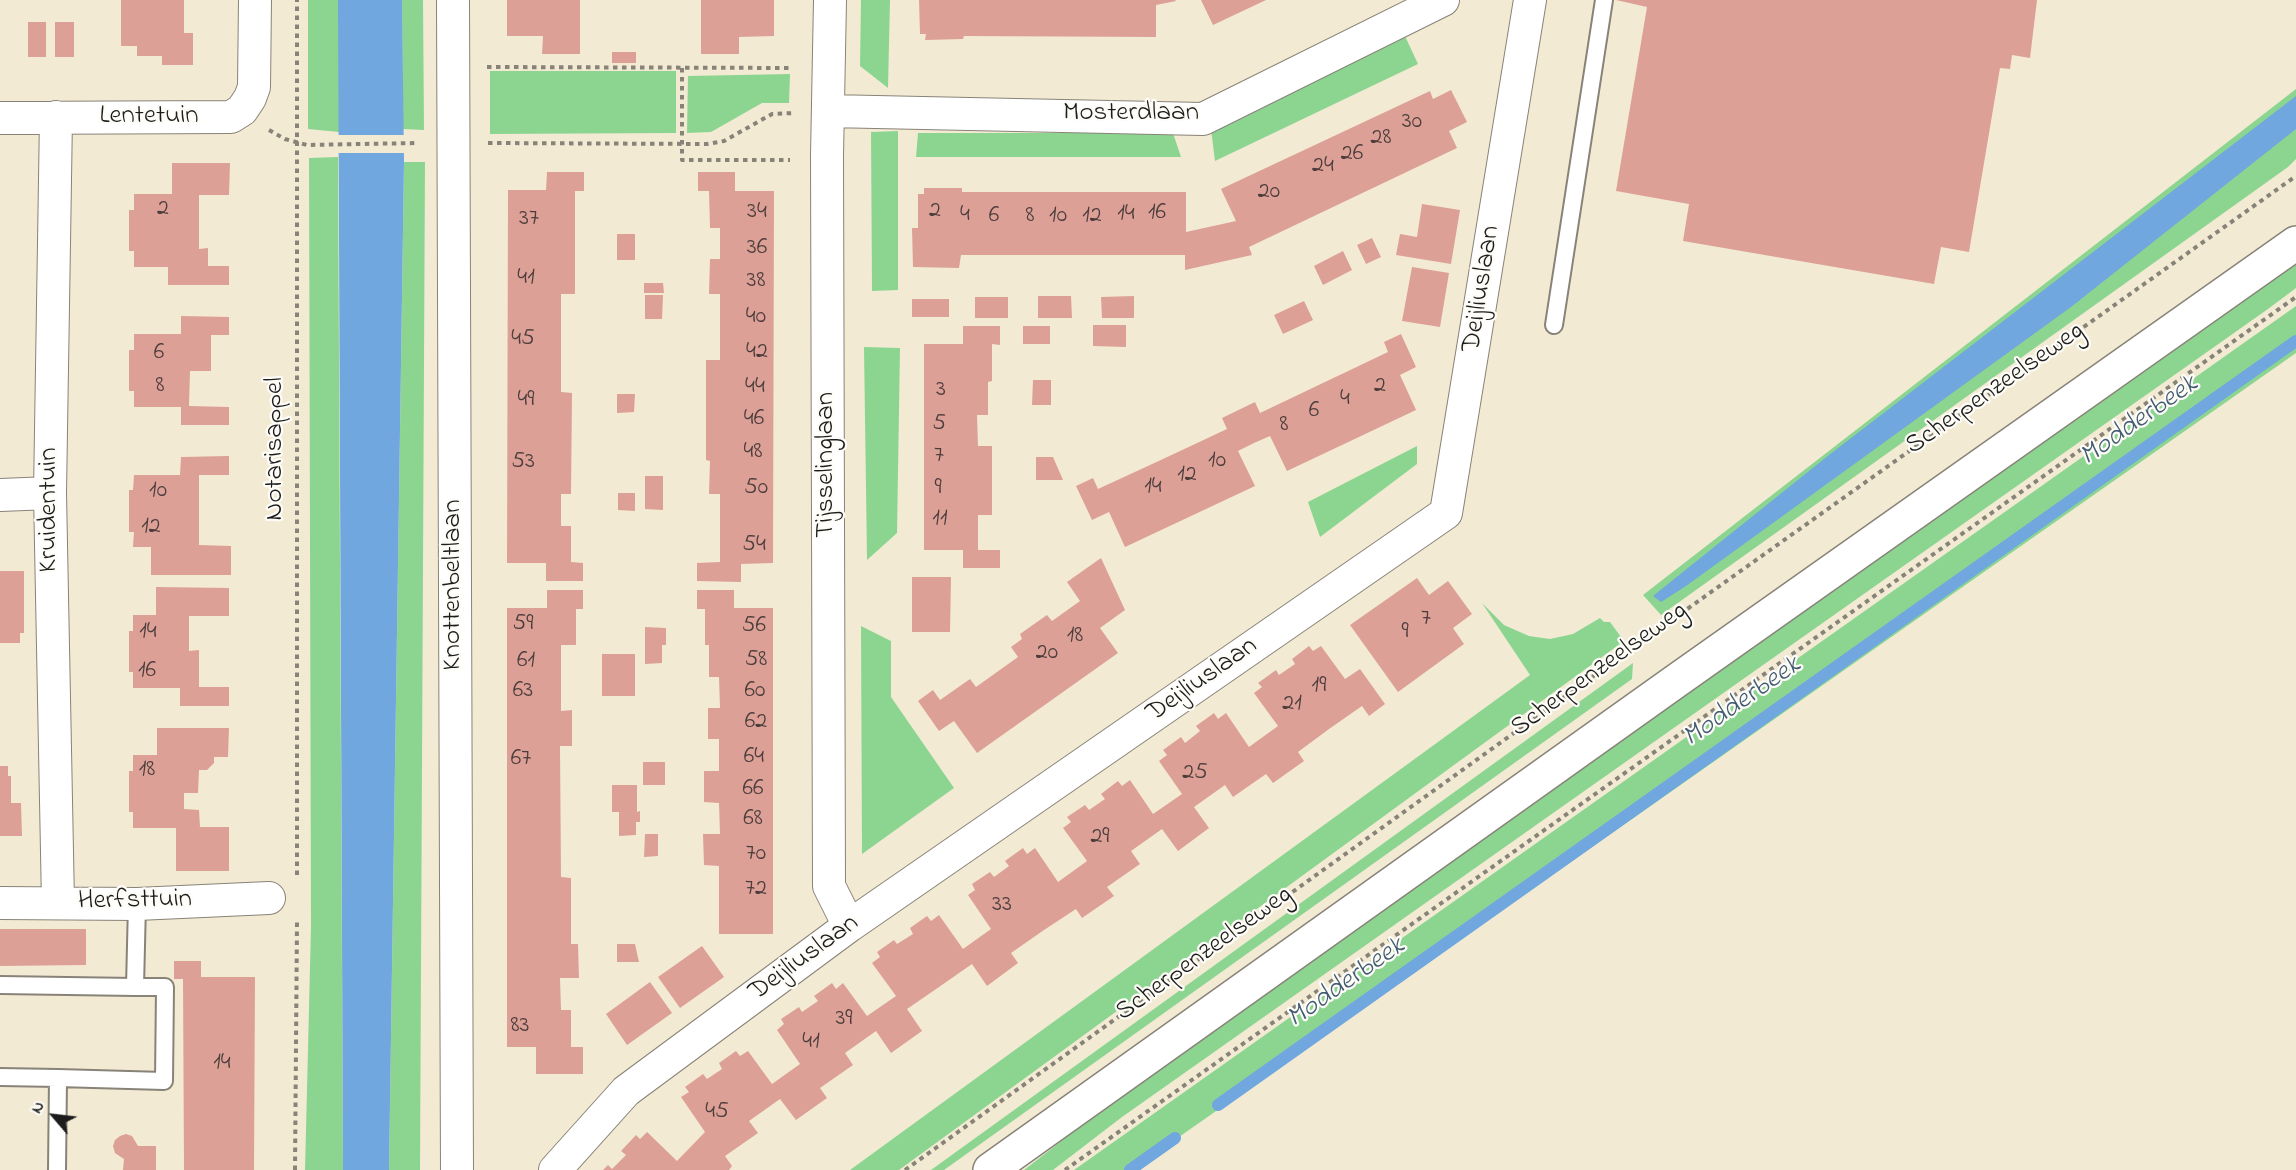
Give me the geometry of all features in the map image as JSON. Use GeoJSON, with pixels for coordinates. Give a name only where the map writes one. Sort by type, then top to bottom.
{"type":"FeatureCollection","features":[{"type":"Feature","properties":{"kind":"main road","name":"Scherpenzeelseweg"},"geometry":{"type":"LineString","coordinates":[[990,1170],[1657,694],[2296,243]]}},
{"type":"Feature","properties":{"kind":"street","name":"Lentetuin"},"geometry":{"type":"LineString","coordinates":[[0,118],[231,117],[242,110],[254,87],[255,0]]}},
{"type":"Feature","properties":{"kind":"street","name":"Knottenbeltlaan"},"geometry":{"type":"LineString","coordinates":[[453,0],[447,143],[457,1170]]}},
{"type":"Feature","properties":{"kind":"street","name":"Tijsselinglaan"},"geometry":{"type":"LineString","coordinates":[[830,0],[827,180],[829,886],[849,926]]}},
{"type":"Feature","properties":{"kind":"street","name":"Mosterdlaan"},"geometry":{"type":"LineString","coordinates":[[829,111],[1203,119],[1443,0]]}},
{"type":"Feature","properties":{"kind":"street","name":"Deijliuslaan"},"geometry":{"type":"LineString","coordinates":[[555,1170],[626,1091],[849,926],[1446,513],[1530,0]]}},
{"type":"Feature","properties":{"kind":"street","name":"Kruidentuin"},"geometry":{"type":"LineString","coordinates":[[56,117],[50,493],[58,903]]}},
{"type":"Feature","properties":{"kind":"street"},"geometry":{"type":"LineString","coordinates":[[0,495],[50,493]]}},
{"type":"Feature","properties":{"kind":"street","name":"Herfsttuin"},"geometry":{"type":"LineString","coordinates":[[0,903],[137,904],[283,892]]}},
{"type":"Feature","properties":{"kind":"lane"},"geometry":{"type":"LineString","coordinates":[[1554,325],[1604,0]]}},
{"type":"Feature","properties":{"kind":"lane"},"geometry":{"type":"LineString","coordinates":[[135,987],[137,904]]}},
{"type":"Feature","properties":{"kind":"lane"},"geometry":{"type":"LineString","coordinates":[[0,985],[165,987],[164,1081],[0,1077]]}},
{"type":"Feature","properties":{"kind":"lane"},"geometry":{"type":"LineString","coordinates":[[57,1170],[58,1078]]}},
{"type":"Feature","properties":{"kind":"path","name":"Notarisappel"},"geometry":{"type":"LineString","coordinates":[[283,892],[297,0]]}},
{"type":"Feature","properties":{"kind":"path"},"geometry":{"type":"LineString","coordinates":[[485,78],[485,67],[798,68]]}},
{"type":"Feature","properties":{"kind":"path"},"geometry":{"type":"LineString","coordinates":[[682,68],[682,160],[798,160]]}},
{"type":"Feature","properties":{"kind":"path"},"geometry":{"type":"LineString","coordinates":[[307,145],[707,144],[724,141],[772,114],[829,111]]}},
{"type":"Feature","properties":{"kind":"path","name":"Scherpenzeelseweg"},"geometry":{"type":"LineString","coordinates":[[905,1170],[2296,176]]}},
{"type":"Feature","properties":{"kind":"path"},"geometry":{"type":"LineString","coordinates":[[1065,1170],[2296,297]]}},
{"type":"Feature","properties":{"kind":"path"},"geometry":{"type":"LineString","coordinates":[[295,1170],[297,921]]}},
{"type":"Feature","properties":{"kind":"green space"},"geometry":{"type":"Polygon","coordinates":[[[308,0],[339,0],[339,132],[308,129],[308,0]]]}},
{"type":"Feature","properties":{"kind":"green space"},"geometry":{"type":"Polygon","coordinates":[[[402,0],[423,0],[424,130],[403,129],[402,0]]]}},
{"type":"Feature","properties":{"kind":"green space"},"geometry":{"type":"Polygon","coordinates":[[[861,0],[890,0],[888,88],[860,66],[861,0]]]}},
{"type":"Feature","properties":{"kind":"green space"},"geometry":{"type":"Polygon","coordinates":[[[1405,36],[1418,64],[1215,161],[1211,129],[1405,36]]]}},
{"type":"Feature","properties":{"kind":"green space"},"geometry":{"type":"Polygon","coordinates":[[[490,71],[676,71],[676,133],[490,134],[490,71]]]}},
{"type":"Feature","properties":{"kind":"green space"},"geometry":{"type":"Polygon","coordinates":[[[790,74],[789,103],[762,103],[711,132],[687,133],[688,76],[790,74]]]}},
{"type":"Feature","properties":{"kind":"green space"},"geometry":{"type":"Polygon","coordinates":[[[2296,89],[2296,159],[2288,167],[1661,615],[1643,595],[2296,89]]]}},
{"type":"Feature","properties":{"kind":"green space"},"geometry":{"type":"Polygon","coordinates":[[[898,131],[898,290],[872,291],[871,132],[898,131]]]}},
{"type":"Feature","properties":{"kind":"green space"},"geometry":{"type":"Polygon","coordinates":[[[918,133],[1173,133],[1181,157],[916,157],[918,133]]]}},
{"type":"Feature","properties":{"kind":"green space"},"geometry":{"type":"Polygon","coordinates":[[[338,157],[343,1170],[305,1170],[311,927],[309,158],[338,157]]]}},
{"type":"Feature","properties":{"kind":"green space"},"geometry":{"type":"Polygon","coordinates":[[[404,162],[425,162],[420,1170],[389,1170],[404,162]]]}},
{"type":"Feature","properties":{"kind":"green space"},"geometry":{"type":"Polygon","coordinates":[[[2296,264],[2296,288],[2268,309],[1122,1117],[1053,1170],[1024,1170],[1139,1081],[2296,264]]]}},
{"type":"Feature","properties":{"kind":"green space"},"geometry":{"type":"Polygon","coordinates":[[[2296,306],[2296,353],[1132,1170],[1074,1170],[2296,306]]]}},
{"type":"Feature","properties":{"kind":"green space"},"geometry":{"type":"Polygon","coordinates":[[[864,347],[900,348],[897,533],[867,560],[864,347]]]}},
{"type":"Feature","properties":{"kind":"green space"},"geometry":{"type":"Polygon","coordinates":[[[1417,446],[1417,464],[1320,537],[1308,502],[1417,446]]]}},
{"type":"Feature","properties":{"kind":"green space"},"geometry":{"type":"Polygon","coordinates":[[[1482,603],[1504,625],[1529,636],[1550,639],[1573,634],[1600,618],[1604,622],[1610,622],[1624,641],[899,1170],[850,1170],[1530,675],[1482,603]]]}},
{"type":"Feature","properties":{"kind":"green space"},"geometry":{"type":"Polygon","coordinates":[[[861,626],[891,641],[891,697],[954,788],[862,854],[861,626]]]}},
{"type":"Feature","properties":{"kind":"green space"},"geometry":{"type":"Polygon","coordinates":[[[1633,663],[1632,679],[944,1170],[931,1170],[1633,663]]]}},
{"type":"Feature","properties":{"kind":"water"},"geometry":{"type":"Polygon","coordinates":[[[338,0],[402,0],[404,162],[389,1170],[343,1170],[338,0]]]}},
{"type":"Feature","properties":{"kind":"water"},"geometry":{"type":"Polygon","coordinates":[[[2296,96],[2296,129],[2071,307],[1686,586],[1661,602],[1653,596],[1829,455],[2296,96]]]}},
{"type":"Feature","properties":{"kind":"pier"},"geometry":{"type":"Polygon","coordinates":[[[335,135],[406,135],[407,153],[335,153],[335,135]]]}},
{"type":"Feature","properties":{"kind":"building"},"geometry":{"type":"Polygon","coordinates":[[[121,0],[184,0],[184,33],[193,33],[193,65],[162,65],[162,56],[137,56],[137,46],[121,46],[121,0]]]}},
{"type":"Feature","properties":{"kind":"building"},"geometry":{"type":"Polygon","coordinates":[[[507,0],[580,0],[580,54],[542,54],[543,36],[507,36],[507,0]]]}},
{"type":"Feature","properties":{"kind":"building"},"geometry":{"type":"Polygon","coordinates":[[[701,0],[774,0],[774,36],[739,37],[739,54],[701,54],[701,0]]]}},
{"type":"Feature","properties":{"kind":"building"},"geometry":{"type":"Polygon","coordinates":[[[919,0],[1176,1],[1156,5],[1156,37],[964,36],[963,39],[925,40],[926,34],[920,34],[919,0]]]}},
{"type":"Feature","properties":{"kind":"building"},"geometry":{"type":"Polygon","coordinates":[[[1201,0],[1266,0],[1213,25],[1201,0]]]}},
{"type":"Feature","properties":{"kind":"building"},"geometry":{"type":"Polygon","coordinates":[[[1616,0],[2037,0],[2030,58],[2012,55],[2010,69],[2000,68],[1969,252],[1941,247],[1934,284],[1683,241],[1689,204],[1616,191],[1647,7],[1616,0]]]}},
{"type":"Feature","properties":{"kind":"building"},"geometry":{"type":"Polygon","coordinates":[[[28,22],[46,22],[46,57],[28,57],[28,22]]]}},
{"type":"Feature","properties":{"kind":"building"},"geometry":{"type":"Polygon","coordinates":[[[55,22],[74,22],[74,57],[55,57],[55,22]]]}},
{"type":"Feature","properties":{"kind":"building"},"geometry":{"type":"Polygon","coordinates":[[[612,52],[636,52],[636,63],[612,63],[612,52]]]}},
{"type":"Feature","properties":{"kind":"building"},"geometry":{"type":"Polygon","coordinates":[[[1451,90],[1467,122],[1449,131],[1457,148],[1249,247],[1252,255],[1185,270],[1185,255],[961,255],[959,268],[913,267],[912,228],[918,228],[918,194],[924,194],[924,188],[962,188],[962,192],[1186,192],[1186,232],[1236,221],[1221,189],[1430,91],[1433,99],[1451,90]]]}},
{"type":"Feature","properties":{"kind":"building"},"geometry":{"type":"Polygon","coordinates":[[[172,163],[230,163],[229,195],[199,195],[199,249],[208,248],[208,266],[229,266],[229,285],[168,285],[168,267],[134,267],[134,251],[129,251],[129,210],[134,210],[134,194],[172,194],[172,163]]]}},
{"type":"Feature","properties":{"kind":"building"},"geometry":{"type":"Polygon","coordinates":[[[547,172],[584,172],[584,191],[575,191],[575,294],[561,294],[561,392],[572,393],[571,494],[561,494],[561,526],[571,526],[571,562],[583,563],[583,581],[546,581],[546,563],[507,563],[508,190],[546,190],[547,172]]]}},
{"type":"Feature","properties":{"kind":"building"},"geometry":{"type":"Polygon","coordinates":[[[698,172],[735,172],[735,191],[774,191],[773,563],[741,564],[741,582],[697,581],[697,563],[720,562],[720,494],[709,494],[710,461],[706,460],[706,360],[720,360],[720,294],[709,294],[710,259],[720,259],[720,228],[710,228],[709,191],[698,191],[698,172]]]}},
{"type":"Feature","properties":{"kind":"building"},"geometry":{"type":"Polygon","coordinates":[[[1422,204],[1460,210],[1451,264],[1396,255],[1400,234],[1417,237],[1422,204]]]}},
{"type":"Feature","properties":{"kind":"building"},"geometry":{"type":"Polygon","coordinates":[[[617,234],[635,234],[635,260],[617,260],[617,234]]]}},
{"type":"Feature","properties":{"kind":"building"},"geometry":{"type":"Polygon","coordinates":[[[1372,238],[1381,257],[1366,264],[1357,245],[1372,238]]]}},
{"type":"Feature","properties":{"kind":"building"},"geometry":{"type":"Polygon","coordinates":[[[1343,251],[1352,270],[1323,285],[1314,266],[1343,251]]]}},
{"type":"Feature","properties":{"kind":"building"},"geometry":{"type":"Polygon","coordinates":[[[1412,267],[1449,273],[1440,327],[1402,321],[1412,267]]]}},
{"type":"Feature","properties":{"kind":"building"},"geometry":{"type":"Polygon","coordinates":[[[644,283],[663,283],[664,293],[644,293],[644,283]]]}},
{"type":"Feature","properties":{"kind":"building"},"geometry":{"type":"Polygon","coordinates":[[[645,295],[663,295],[662,319],[645,319],[645,295]]]}},
{"type":"Feature","properties":{"kind":"building"},"geometry":{"type":"Polygon","coordinates":[[[1038,296],[1071,296],[1072,318],[1038,318],[1038,296]]]}},
{"type":"Feature","properties":{"kind":"building"},"geometry":{"type":"Polygon","coordinates":[[[1134,296],[1134,318],[1102,318],[1101,297],[1134,296]]]}},
{"type":"Feature","properties":{"kind":"building"},"geometry":{"type":"Polygon","coordinates":[[[975,297],[1008,297],[1008,318],[975,318],[975,297]]]}},
{"type":"Feature","properties":{"kind":"building"},"geometry":{"type":"Polygon","coordinates":[[[912,299],[949,299],[949,317],[912,317],[912,299]]]}},
{"type":"Feature","properties":{"kind":"building"},"geometry":{"type":"Polygon","coordinates":[[[1304,301],[1313,320],[1283,334],[1274,315],[1304,301]]]}},
{"type":"Feature","properties":{"kind":"building"},"geometry":{"type":"Polygon","coordinates":[[[181,316],[229,317],[229,335],[211,335],[211,371],[190,371],[189,406],[229,407],[229,425],[181,425],[181,407],[134,407],[134,391],[129,391],[129,350],[134,350],[134,334],[181,334],[181,316]]]}},
{"type":"Feature","properties":{"kind":"building"},"geometry":{"type":"Polygon","coordinates":[[[1093,325],[1126,325],[1126,347],[1093,346],[1093,325]]]}},
{"type":"Feature","properties":{"kind":"building"},"geometry":{"type":"Polygon","coordinates":[[[963,326],[1000,326],[1000,345],[992,344],[992,381],[988,382],[988,415],[977,415],[978,446],[992,446],[992,515],[978,515],[978,550],[1000,550],[1000,568],[963,568],[963,550],[924,550],[924,344],[963,344],[963,326]]]}},
{"type":"Feature","properties":{"kind":"building"},"geometry":{"type":"Polygon","coordinates":[[[1023,326],[1050,326],[1050,344],[1023,344],[1023,326]]]}},
{"type":"Feature","properties":{"kind":"building"},"geometry":{"type":"Polygon","coordinates":[[[1401,334],[1416,367],[1400,375],[1416,410],[1287,471],[1270,436],[1254,443],[1238,451],[1255,486],[1125,547],[1109,512],[1092,520],[1076,486],[1093,478],[1098,489],[1163,459],[1227,429],[1222,418],[1255,402],[1260,413],[1388,352],[1384,342],[1401,334]]]}},
{"type":"Feature","properties":{"kind":"building"},"geometry":{"type":"Polygon","coordinates":[[[1033,380],[1051,380],[1051,405],[1032,405],[1033,380]]]}},
{"type":"Feature","properties":{"kind":"building"},"geometry":{"type":"Polygon","coordinates":[[[617,394],[635,394],[634,412],[617,413],[617,394]]]}},
{"type":"Feature","properties":{"kind":"building"},"geometry":{"type":"Polygon","coordinates":[[[229,456],[229,475],[199,475],[199,545],[231,546],[231,575],[151,575],[151,547],[133,547],[134,532],[129,532],[129,490],[133,490],[134,475],[180,475],[181,457],[229,456]]]}},
{"type":"Feature","properties":{"kind":"building"},"geometry":{"type":"Polygon","coordinates":[[[1036,457],[1053,457],[1063,480],[1036,480],[1036,457]]]}},
{"type":"Feature","properties":{"kind":"building"},"geometry":{"type":"Polygon","coordinates":[[[645,476],[663,476],[663,510],[645,509],[645,476]]]}},
{"type":"Feature","properties":{"kind":"building"},"geometry":{"type":"Polygon","coordinates":[[[618,493],[635,493],[635,511],[618,510],[618,493]]]}},
{"type":"Feature","properties":{"kind":"building"},"geometry":{"type":"Polygon","coordinates":[[[1101,558],[1125,610],[1100,628],[1118,653],[977,753],[954,721],[939,731],[918,701],[933,690],[940,700],[970,679],[976,687],[1018,657],[1011,647],[1022,639],[1020,634],[1047,615],[1052,621],[1080,601],[1067,582],[1101,558]]]}},
{"type":"Feature","properties":{"kind":"building"},"geometry":{"type":"Polygon","coordinates":[[[0,571],[24,571],[24,633],[20,633],[20,643],[0,643],[0,571]]]}},
{"type":"Feature","properties":{"kind":"building"},"geometry":{"type":"Polygon","coordinates":[[[912,577],[951,577],[950,632],[912,632],[912,577]]]}},
{"type":"Feature","properties":{"kind":"building"},"geometry":{"type":"Polygon","coordinates":[[[1417,578],[1429,595],[1448,581],[1472,614],[1453,628],[1464,644],[1398,692],[1350,625],[1417,578]]]}},
{"type":"Feature","properties":{"kind":"building"},"geometry":{"type":"Polygon","coordinates":[[[156,587],[229,588],[229,616],[189,616],[189,651],[199,650],[199,687],[229,687],[229,706],[180,706],[180,688],[133,688],[133,672],[129,672],[129,631],[133,631],[133,615],[156,615],[156,587]]]}},
{"type":"Feature","properties":{"kind":"building"},"geometry":{"type":"Polygon","coordinates":[[[547,590],[583,590],[583,609],[576,609],[576,645],[561,645],[561,711],[572,710],[572,746],[560,746],[561,877],[571,878],[571,944],[578,944],[579,978],[560,978],[561,1010],[571,1010],[571,1047],[583,1047],[583,1074],[536,1074],[536,1047],[507,1047],[507,608],[547,608],[547,590]]]}},
{"type":"Feature","properties":{"kind":"building"},"geometry":{"type":"Polygon","coordinates":[[[697,590],[734,590],[734,608],[773,608],[773,934],[719,934],[719,866],[704,865],[703,834],[720,834],[719,803],[704,802],[704,771],[719,771],[719,739],[708,739],[708,708],[720,708],[719,677],[709,677],[709,645],[705,645],[705,609],[697,609],[697,590]]]}},
{"type":"Feature","properties":{"kind":"building"},"geometry":{"type":"Polygon","coordinates":[[[645,627],[666,628],[666,645],[662,645],[662,663],[645,664],[645,627]]]}},
{"type":"Feature","properties":{"kind":"building"},"geometry":{"type":"Polygon","coordinates":[[[1309,646],[1313,651],[1321,646],[1345,679],[1360,669],[1385,704],[1369,716],[1362,706],[1329,729],[1298,752],[1304,761],[1273,783],[1266,774],[1233,797],[1225,785],[1194,807],[1209,828],[1178,851],[1162,829],[1131,851],[1140,864],[1107,887],[1114,896],[1082,918],[1076,909],[1011,953],[1018,963],[987,986],[972,964],[907,1009],[922,1031],[891,1053],[876,1031],[845,1053],[853,1065],[820,1088],[827,1098],[796,1120],[780,1099],[749,1121],[758,1133],[725,1156],[732,1166],[729,1170],[603,1170],[608,1165],[612,1169],[626,1155],[621,1151],[636,1135],[640,1139],[647,1132],[677,1161],[705,1132],[681,1097],[689,1092],[685,1087],[703,1074],[707,1079],[722,1069],[719,1063],[736,1051],[740,1056],[748,1051],[772,1084],[800,1064],[777,1030],[784,1024],[781,1019],[799,1007],[802,1012],[818,1001],[814,996],[832,983],[836,989],[843,983],[867,1016],[896,996],[872,963],[880,957],[877,952],[894,940],[897,944],[913,934],[910,928],[927,916],[931,921],[939,915],[963,949],[991,929],[968,895],[975,890],[972,884],[990,872],[994,877],[1009,866],[1005,861],[1023,848],[1027,854],[1035,848],[1058,882],[1087,861],[1063,828],[1071,822],[1067,817],[1085,805],[1089,810],[1105,799],[1101,794],[1118,781],[1122,786],[1130,780],[1153,814],[1182,794],[1159,761],[1167,755],[1163,750],[1181,737],[1185,743],[1200,731],[1196,726],[1214,713],[1218,719],[1226,713],[1249,747],[1278,726],[1254,693],[1262,687],[1258,683],[1276,670],[1279,675],[1295,664],[1292,659],[1309,646]]]}},
{"type":"Feature","properties":{"kind":"building"},"geometry":{"type":"Polygon","coordinates":[[[602,654],[635,654],[635,696],[602,696],[602,654]]]}},
{"type":"Feature","properties":{"kind":"building"},"geometry":{"type":"Polygon","coordinates":[[[157,728],[229,728],[228,757],[214,757],[214,763],[207,770],[199,770],[198,793],[184,793],[184,809],[199,810],[200,827],[229,827],[229,871],[176,871],[176,828],[133,828],[133,812],[129,812],[129,771],[133,771],[133,755],[157,755],[157,728]]]}},
{"type":"Feature","properties":{"kind":"building"},"geometry":{"type":"Polygon","coordinates":[[[643,762],[665,762],[665,785],[643,785],[643,762]]]}},
{"type":"Feature","properties":{"kind":"building"},"geometry":{"type":"Polygon","coordinates":[[[0,766],[8,766],[8,776],[11,776],[11,803],[21,803],[22,836],[0,836],[0,766]]]}},
{"type":"Feature","properties":{"kind":"building"},"geometry":{"type":"Polygon","coordinates":[[[612,785],[637,785],[637,812],[640,811],[640,822],[636,822],[636,835],[619,836],[619,812],[612,812],[612,785]]]}},
{"type":"Feature","properties":{"kind":"building"},"geometry":{"type":"Polygon","coordinates":[[[645,834],[658,834],[658,856],[644,857],[645,834]]]}},
{"type":"Feature","properties":{"kind":"building"},"geometry":{"type":"Polygon","coordinates":[[[0,929],[86,929],[86,965],[0,966],[0,929]]]}},
{"type":"Feature","properties":{"kind":"building"},"geometry":{"type":"Polygon","coordinates":[[[617,944],[635,944],[639,962],[617,962],[617,944]]]}},
{"type":"Feature","properties":{"kind":"building"},"geometry":{"type":"Polygon","coordinates":[[[702,946],[724,977],[680,1008],[658,977],[702,946]]]}},
{"type":"Feature","properties":{"kind":"building"},"geometry":{"type":"Polygon","coordinates":[[[174,961],[201,961],[201,977],[255,977],[254,1170],[184,1170],[183,979],[174,979],[174,961]]]}},
{"type":"Feature","properties":{"kind":"building"},"geometry":{"type":"Polygon","coordinates":[[[650,982],[672,1013],[627,1045],[606,1014],[650,982]]]}},
{"type":"Feature","properties":{"kind":"building"},"geometry":{"type":"Polygon","coordinates":[[[126,1134],[132,1136],[138,1146],[156,1146],[156,1170],[123,1170],[124,1159],[115,1153],[113,1146],[115,1140],[126,1134]]]}},
{"type":"Feature","properties":{"kind":"waterway","name":"Modderbeek"},"geometry":{"type":"LineString","coordinates":[[1218,1105],[2296,341]]}},
{"type":"Feature","properties":{"kind":"waterway","name":"Modderbeek"},"geometry":{"type":"LineString","coordinates":[[1130,1170],[1175,1138]]}}]}
